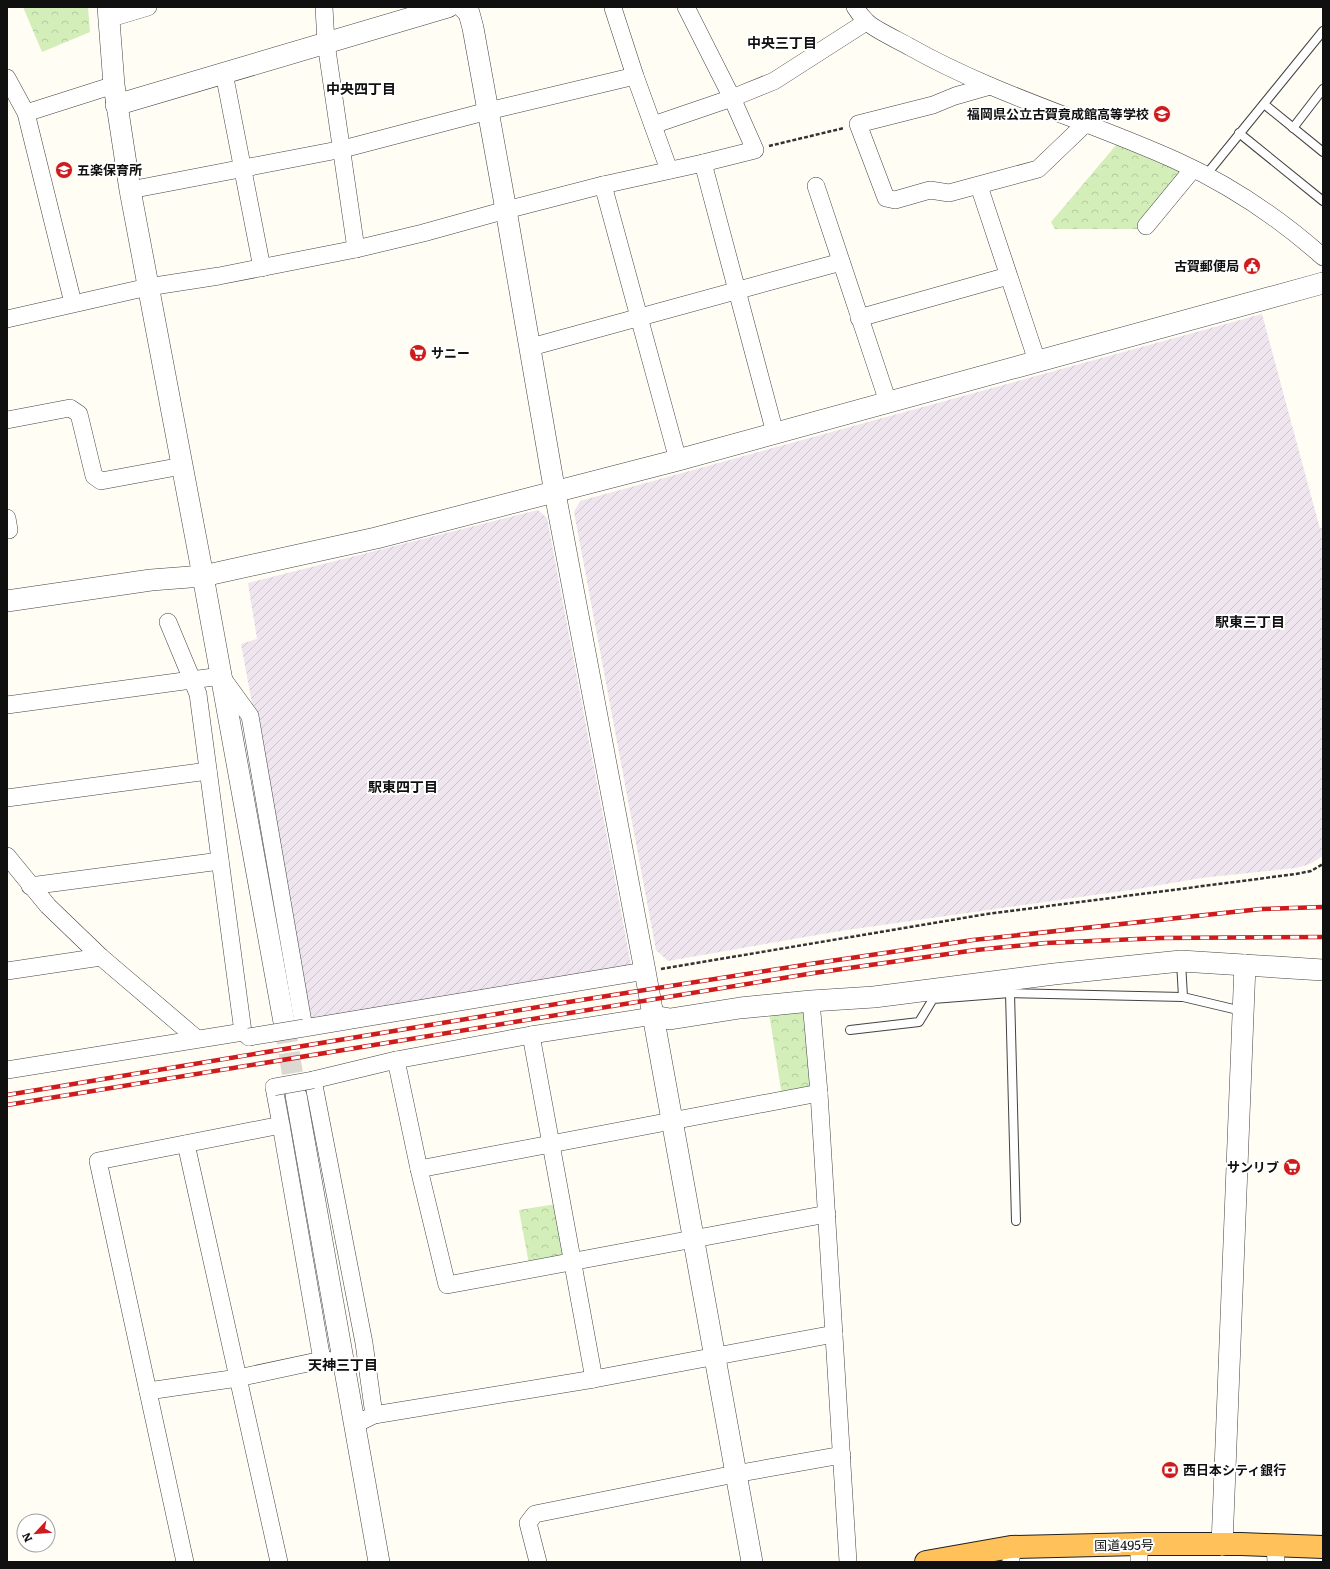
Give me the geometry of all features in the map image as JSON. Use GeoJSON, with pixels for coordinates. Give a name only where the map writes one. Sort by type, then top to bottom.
{"type":"FeatureCollection","features":[{"type":"Feature","properties":{"kind":"highway","name":"国道495号"},"geometry":{"type":"LineString","coordinates":[[926,1562],[1011,1555],[1139,1553],[1222,1545],[1276,1554],[1323,1546]]}},
{"type":"Feature","properties":{"kind":"street"},"geometry":{"type":"LineString","coordinates":[[148,7],[108,13],[115,95],[130,190],[203,576],[284,1022]]}},
{"type":"Feature","properties":{"kind":"street"},"geometry":{"type":"LineString","coordinates":[[324,7],[326,43],[356,249]]}},
{"type":"Feature","properties":{"kind":"street"},"geometry":{"type":"LineString","coordinates":[[26,113],[224,73],[448,7]]}},
{"type":"Feature","properties":{"kind":"street"},"geometry":{"type":"LineString","coordinates":[[463,7],[469,13],[473,28],[531,347],[555,493],[645,972],[752,1562]]}},
{"type":"Feature","properties":{"kind":"street"},"geometry":{"type":"LineString","coordinates":[[7,318],[148,288],[262,268],[356,249],[423,233],[603,185],[755,150],[732,98],[686,7]]}},
{"type":"Feature","properties":{"kind":"street"},"geometry":{"type":"LineString","coordinates":[[855,7],[866,22],[929,57],[1033,105],[1085,124],[1199,172],[1237,193],[1282,222],[1323,257]]}},
{"type":"Feature","properties":{"kind":"street"},"geometry":{"type":"LineString","coordinates":[[613,8],[635,76],[669,170]]}},
{"type":"Feature","properties":{"kind":"street"},"geometry":{"type":"LineString","coordinates":[[653,125],[732,98],[774,80],[866,22]]}},
{"type":"Feature","properties":{"kind":"street"},"geometry":{"type":"LineString","coordinates":[[224,73],[244,168],[262,268]]}},
{"type":"Feature","properties":{"kind":"street"},"geometry":{"type":"LineString","coordinates":[[130,190],[342,149],[635,76]]}},
{"type":"Feature","properties":{"kind":"street"},"geometry":{"type":"LineString","coordinates":[[7,78],[26,113],[73,303]]}},
{"type":"Feature","properties":{"kind":"street"},"geometry":{"type":"LineString","coordinates":[[990,86],[956,96],[933,105],[858,124],[886,198],[895,200],[930,190],[948,193],[979,186],[1038,169],[1085,124]]}},
{"type":"Feature","properties":{"kind":"street"},"geometry":{"type":"LineString","coordinates":[[703,163],[775,433]]}},
{"type":"Feature","properties":{"kind":"street"},"geometry":{"type":"LineString","coordinates":[[1146,226],[1199,172]]}},
{"type":"Feature","properties":{"kind":"street"},"geometry":{"type":"LineString","coordinates":[[603,185],[678,460]]}},
{"type":"Feature","properties":{"kind":"street"},"geometry":{"type":"LineString","coordinates":[[816,186],[888,402]]}},
{"type":"Feature","properties":{"kind":"street"},"geometry":{"type":"LineString","coordinates":[[979,186],[1037,361]]}},
{"type":"Feature","properties":{"kind":"street"},"geometry":{"type":"LineString","coordinates":[[531,347],[841,262]]}},
{"type":"Feature","properties":{"kind":"street"},"geometry":{"type":"LineString","coordinates":[[859,318],[1008,276]]}},
{"type":"Feature","properties":{"kind":"street"},"geometry":{"type":"LineString","coordinates":[[7,601],[151,580],[203,576],[376,538],[678,460],[1323,283]]}},
{"type":"Feature","properties":{"kind":"street"},"geometry":{"type":"LineString","coordinates":[[7,420],[70,408],[79,414],[94,476],[101,481],[182,466]]}},
{"type":"Feature","properties":{"kind":"street"},"geometry":{"type":"LineString","coordinates":[[168,622],[198,694],[220,861],[246,1034]]}},
{"type":"Feature","properties":{"kind":"street"},"geometry":{"type":"LineString","coordinates":[[7,705],[221,676]]}},
{"type":"Feature","properties":{"kind":"street"},"geometry":{"type":"LineString","coordinates":[[221,676],[250,716],[304,1028]]}},
{"type":"Feature","properties":{"kind":"street"},"geometry":{"type":"LineString","coordinates":[[7,798],[208,771]]}},
{"type":"Feature","properties":{"kind":"street"},"geometry":{"type":"LineString","coordinates":[[7,856],[30,886],[48,906],[101,957],[196,1038]]}},
{"type":"Feature","properties":{"kind":"street"},"geometry":{"type":"LineString","coordinates":[[30,886],[220,861]]}},
{"type":"Feature","properties":{"kind":"street"},"geometry":{"type":"LineString","coordinates":[[7,971],[101,957]]}},
{"type":"Feature","properties":{"kind":"street"},"geometry":{"type":"LineString","coordinates":[[322,1360],[274,1086],[313,1080],[396,1060],[531,1035],[653,1016],[670,1019],[740,1008],[874,997],[1054,974],[1182,961],[1323,970]]}},
{"type":"Feature","properties":{"kind":"street"},"geometry":{"type":"LineString","coordinates":[[1222,1545],[1245,965]]}},
{"type":"Feature","properties":{"kind":"street"},"geometry":{"type":"LineString","coordinates":[[7,1070],[129,1051],[196,1038],[304,1028],[645,972]]}},
{"type":"Feature","properties":{"kind":"street"},"geometry":{"type":"LineString","coordinates":[[811,1001],[827,1214],[848,1562]]}},
{"type":"Feature","properties":{"kind":"street"},"geometry":{"type":"LineString","coordinates":[[531,1035],[594,1379]]}},
{"type":"Feature","properties":{"kind":"street"},"geometry":{"type":"LineString","coordinates":[[396,1060],[419,1168],[447,1284],[693,1240],[827,1214]]}},
{"type":"Feature","properties":{"kind":"street"},"geometry":{"type":"LineString","coordinates":[[313,1080],[364,1343],[374,1415]]}},
{"type":"Feature","properties":{"kind":"street"},"geometry":{"type":"LineString","coordinates":[[419,1168],[819,1094]]}},
{"type":"Feature","properties":{"kind":"street"},"geometry":{"type":"LineString","coordinates":[[296,1095],[379,1562]]}},
{"type":"Feature","properties":{"kind":"street"},"geometry":{"type":"LineString","coordinates":[[185,1562],[98,1161],[281,1125]]}},
{"type":"Feature","properties":{"kind":"street"},"geometry":{"type":"LineString","coordinates":[[186,1144],[279,1562]]}},
{"type":"Feature","properties":{"kind":"street"},"geometry":{"type":"LineString","coordinates":[[355,1424],[374,1415],[594,1379],[834,1334]]}},
{"type":"Feature","properties":{"kind":"street"},"geometry":{"type":"LineString","coordinates":[[148,1391],[238,1378],[322,1360],[344,1362]]}},
{"type":"Feature","properties":{"kind":"street"},"geometry":{"type":"LineString","coordinates":[[538,1562],[528,1522],[535,1514],[735,1474],[842,1455]]}},
{"type":"Feature","properties":{"kind":"lane"},"geometry":{"type":"LineString","coordinates":[[1199,172],[1239,133],[1323,31]]}},
{"type":"Feature","properties":{"kind":"lane"},"geometry":{"type":"LineString","coordinates":[[1293,128],[1323,90]]}},
{"type":"Feature","properties":{"kind":"lane"},"geometry":{"type":"LineString","coordinates":[[1264,104],[1323,152]]}},
{"type":"Feature","properties":{"kind":"lane"},"geometry":{"type":"LineString","coordinates":[[1239,133],[1323,201]]}},
{"type":"Feature","properties":{"kind":"lane"},"geometry":{"type":"LineString","coordinates":[[1182,961],[1183,997]]}},
{"type":"Feature","properties":{"kind":"lane"},"geometry":{"type":"LineString","coordinates":[[1010,993],[1016,1221]]}},
{"type":"Feature","properties":{"kind":"lane"},"geometry":{"type":"LineString","coordinates":[[850,1030],[919,1022],[933,999],[1010,993],[1183,997],[1243,1012]]}},
{"type":"Feature","properties":{"kind":"path"},"geometry":{"type":"LineString","coordinates":[[755,150],[858,124]]}},
{"type":"Feature","properties":{"kind":"path"},"geometry":{"type":"LineString","coordinates":[[645,972],[987,914],[1296,874],[1311,871],[1323,864]]}},
{"type":"Feature","properties":{"kind":"shaded area"},"geometry":{"type":"Polygon","coordinates":[[[1262,314],[1320,529],[1323,526],[1323,856],[1310,864],[1296,868],[1201,878],[1137,889],[840,931],[668,961],[656,950],[574,512],[580,501],[1262,314]]]}},
{"type":"Feature","properties":{"kind":"shaded area"},"geometry":{"type":"Polygon","coordinates":[[[538,510],[547,518],[632,970],[311,1021],[241,644],[257,639],[248,583],[538,510]]]}},
{"type":"Feature","properties":{"kind":"green space"},"geometry":{"type":"Polygon","coordinates":[[[23,7],[88,7],[90,32],[42,52],[23,7]]]}},
{"type":"Feature","properties":{"kind":"green space"},"geometry":{"type":"Polygon","coordinates":[[[1117,144],[1184,173],[1139,229],[1055,229],[1051,222],[1117,144]]]}},
{"type":"Feature","properties":{"kind":"green space"},"geometry":{"type":"Polygon","coordinates":[[[802,1009],[807,1014],[812,1088],[782,1096],[769,1013],[802,1009]]]}},
{"type":"Feature","properties":{"kind":"green space"},"geometry":{"type":"Polygon","coordinates":[[[556,1204],[565,1258],[529,1264],[519,1210],[556,1204]]]}},
{"type":"Feature","properties":{"kind":"tunnel"},"geometry":{"type":"LineString","coordinates":[[284,1022],[296,1095]]}},
{"type":"Feature","properties":{"kind":"railway"},"geometry":{"type":"LineString","coordinates":[[7,1095],[575,1001],[973,940],[1261,909],[1323,907]]}},
{"type":"Feature","properties":{"kind":"railway"},"geometry":{"type":"LineString","coordinates":[[7,1105],[814,973],[976,950],[1046,943],[1161,938],[1323,937]]}},
{"type":"Feature","properties":{"kind":"place","name":"福岡県公立古賀竟成館高等学校"},"geometry":{"type":"Point","coordinates":[1162,114]}},
{"type":"Feature","properties":{"kind":"place","name":"五楽保育所"},"geometry":{"type":"Point","coordinates":[64,170]}},
{"type":"Feature","properties":{"kind":"place","name":"古賀郵便局"},"geometry":{"type":"Point","coordinates":[1252,266]}},
{"type":"Feature","properties":{"kind":"place","name":"サニー"},"geometry":{"type":"Point","coordinates":[418,353]}},
{"type":"Feature","properties":{"kind":"place","name":"サンリブ"},"geometry":{"type":"Point","coordinates":[1292,1167]}},
{"type":"Feature","properties":{"kind":"place","name":"西日本シティ銀行"},"geometry":{"type":"Point","coordinates":[1170,1470]}},
{"type":"Feature","properties":{"kind":"district","name":"中央三丁目"},"geometry":{"type":"Point","coordinates":[782,43]}},
{"type":"Feature","properties":{"kind":"district","name":"中央四丁目"},"geometry":{"type":"Point","coordinates":[361,89]}},
{"type":"Feature","properties":{"kind":"district","name":"駅東三丁目"},"geometry":{"type":"Point","coordinates":[1250,622]}},
{"type":"Feature","properties":{"kind":"district","name":"駅東四丁目"},"geometry":{"type":"Point","coordinates":[403,787]}},
{"type":"Feature","properties":{"kind":"district","name":"天神三丁目"},"geometry":{"type":"Point","coordinates":[343,1365]}}]}
